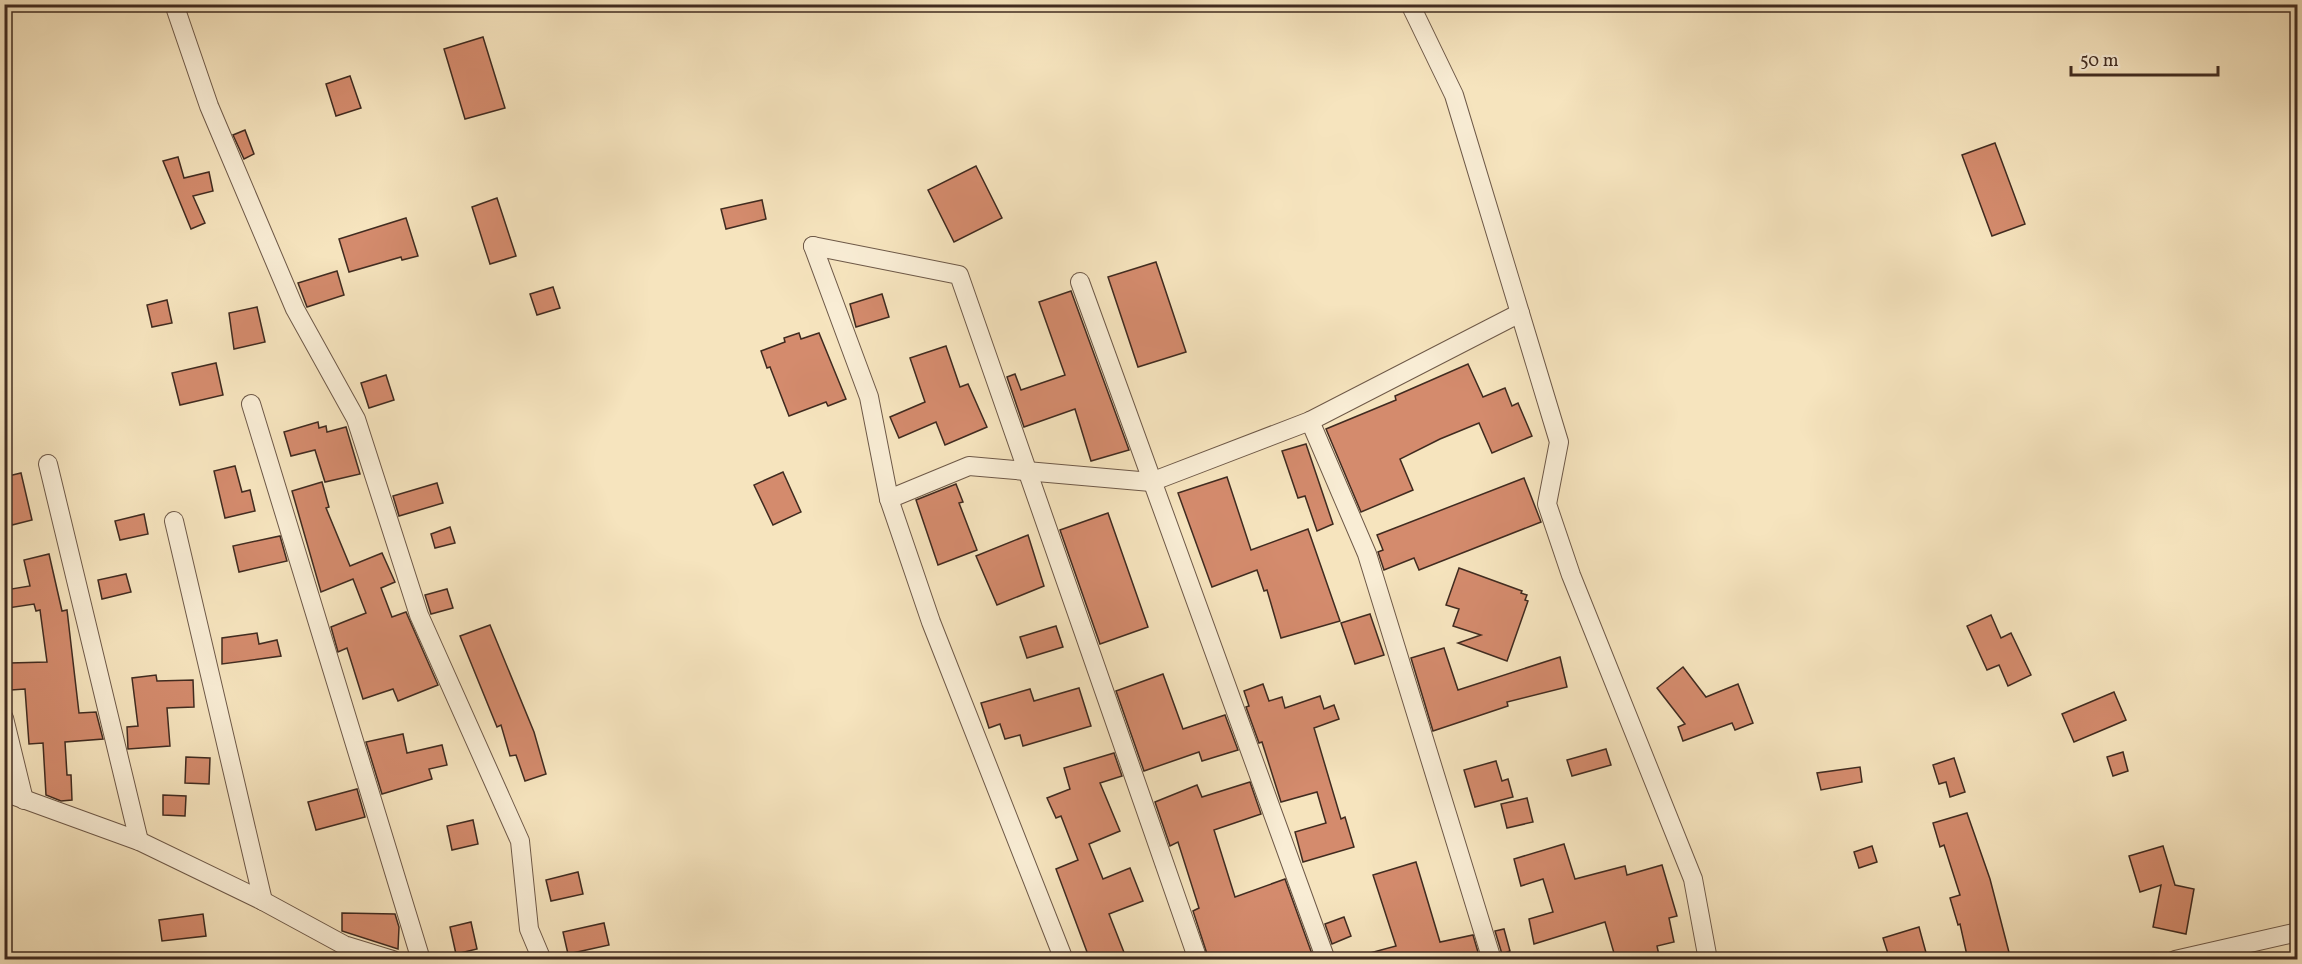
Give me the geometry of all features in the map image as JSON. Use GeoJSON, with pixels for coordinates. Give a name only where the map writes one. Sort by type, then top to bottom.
{"type":"FeatureCollection","features":[{"type":"Feature","properties":{"kind":"street"},"geometry":{"type":"LineString","coordinates":[[174,4],[209,106],[295,309],[356,419],[419,615],[520,842],[529,929],[542,960]]}},
{"type":"Feature","properties":{"kind":"street"},"geometry":{"type":"LineString","coordinates":[[1410,4],[1454,95],[1559,442],[1547,504],[1570,575],[1693,879],[1708,960]]}},
{"type":"Feature","properties":{"kind":"street"},"geometry":{"type":"LineString","coordinates":[[1064,960],[931,622],[889,500],[869,397],[813,246],[959,275],[1198,960]]}},
{"type":"Feature","properties":{"kind":"street"},"geometry":{"type":"LineString","coordinates":[[1080,282],[1326,960]]}},
{"type":"Feature","properties":{"kind":"street"},"geometry":{"type":"LineString","coordinates":[[889,500],[969,466],[1151,482],[1310,421],[1520,313]]}},
{"type":"Feature","properties":{"kind":"street"},"geometry":{"type":"LineString","coordinates":[[251,404],[421,960]]}},
{"type":"Feature","properties":{"kind":"street"},"geometry":{"type":"LineString","coordinates":[[1310,421],[1367,554],[1492,960]]}},
{"type":"Feature","properties":{"kind":"street"},"geometry":{"type":"LineString","coordinates":[[48,464],[139,841]]}},
{"type":"Feature","properties":{"kind":"street"},"geometry":{"type":"LineString","coordinates":[[174,521],[263,901]]}},
{"type":"Feature","properties":{"kind":"street"},"geometry":{"type":"LineString","coordinates":[[4,718],[24,800]]}},
{"type":"Feature","properties":{"kind":"street"},"geometry":{"type":"LineString","coordinates":[[4,792],[139,841],[263,901],[344,945],[393,960]]}},
{"type":"Feature","properties":{"kind":"street"},"geometry":{"type":"LineString","coordinates":[[2175,960],[2298,932]]}},
{"type":"Feature","properties":{"kind":"building"},"geometry":{"type":"Polygon","coordinates":[[[483,37],[505,108],[465,119],[444,49],[483,37]]]}},
{"type":"Feature","properties":{"kind":"building"},"geometry":{"type":"Polygon","coordinates":[[[350,76],[361,108],[336,116],[326,84],[350,76]]]}},
{"type":"Feature","properties":{"kind":"building"},"geometry":{"type":"Polygon","coordinates":[[[245,130],[254,154],[244,159],[233,135],[245,130]]]}},
{"type":"Feature","properties":{"kind":"building"},"geometry":{"type":"Polygon","coordinates":[[[1995,143],[2025,224],[1992,236],[1962,155],[1995,143]]]}},
{"type":"Feature","properties":{"kind":"building"},"geometry":{"type":"Polygon","coordinates":[[[178,157],[184,178],[209,172],[213,191],[193,196],[205,223],[191,229],[163,161],[178,157]]]}},
{"type":"Feature","properties":{"kind":"building"},"geometry":{"type":"Polygon","coordinates":[[[976,166],[1002,218],[954,242],[928,190],[976,166]]]}},
{"type":"Feature","properties":{"kind":"building"},"geometry":{"type":"Polygon","coordinates":[[[497,198],[516,256],[490,264],[472,207],[497,198]]]}},
{"type":"Feature","properties":{"kind":"building"},"geometry":{"type":"Polygon","coordinates":[[[762,200],[766,219],[726,229],[721,209],[762,200]]]}},
{"type":"Feature","properties":{"kind":"building"},"geometry":{"type":"Polygon","coordinates":[[[406,218],[418,256],[402,260],[401,257],[349,272],[339,239],[406,218]]]}},
{"type":"Feature","properties":{"kind":"building"},"geometry":{"type":"Polygon","coordinates":[[[1156,262],[1186,352],[1138,367],[1108,277],[1156,262]]]}},
{"type":"Feature","properties":{"kind":"building"},"geometry":{"type":"Polygon","coordinates":[[[337,271],[344,295],[307,307],[298,283],[337,271]]]}},
{"type":"Feature","properties":{"kind":"building"},"geometry":{"type":"Polygon","coordinates":[[[553,287],[560,308],[537,315],[530,294],[553,287]]]}},
{"type":"Feature","properties":{"kind":"building"},"geometry":{"type":"Polygon","coordinates":[[[1071,291],[1129,450],[1091,461],[1075,409],[1024,427],[1007,377],[1015,374],[1021,390],[1065,375],[1039,302],[1071,291]]]}},
{"type":"Feature","properties":{"kind":"building"},"geometry":{"type":"Polygon","coordinates":[[[882,294],[889,317],[856,327],[850,304],[882,294]]]}},
{"type":"Feature","properties":{"kind":"building"},"geometry":{"type":"Polygon","coordinates":[[[167,300],[172,323],[152,327],[147,305],[167,300]]]}},
{"type":"Feature","properties":{"kind":"building"},"geometry":{"type":"Polygon","coordinates":[[[257,307],[265,342],[234,349],[229,313],[257,307]]]}},
{"type":"Feature","properties":{"kind":"building"},"geometry":{"type":"Polygon","coordinates":[[[799,333],[801,339],[819,333],[846,399],[828,406],[826,402],[789,416],[770,367],[767,368],[761,351],[785,342],[784,338],[799,333]]]}},
{"type":"Feature","properties":{"kind":"building"},"geometry":{"type":"Polygon","coordinates":[[[946,346],[960,387],[968,384],[987,427],[945,445],[936,422],[899,438],[890,417],[925,402],[910,358],[946,346]]]}},
{"type":"Feature","properties":{"kind":"building"},"geometry":{"type":"Polygon","coordinates":[[[216,363],[223,395],[180,405],[172,373],[216,363]]]}},
{"type":"Feature","properties":{"kind":"building"},"geometry":{"type":"Polygon","coordinates":[[[1468,364],[1483,397],[1505,388],[1512,406],[1518,403],[1532,436],[1492,453],[1479,423],[1440,439],[1400,459],[1413,490],[1361,512],[1326,429],[1396,400],[1395,396],[1468,364]]]}},
{"type":"Feature","properties":{"kind":"building"},"geometry":{"type":"Polygon","coordinates":[[[386,375],[394,400],[369,408],[361,383],[386,375]]]}},
{"type":"Feature","properties":{"kind":"building"},"geometry":{"type":"Polygon","coordinates":[[[318,422],[319,428],[326,426],[327,432],[346,427],[360,474],[325,482],[315,450],[291,456],[284,432],[318,422]]]}},
{"type":"Feature","properties":{"kind":"building"},"geometry":{"type":"Polygon","coordinates":[[[1306,444],[1333,524],[1317,531],[1305,496],[1298,498],[1282,451],[1306,444]]]}},
{"type":"Feature","properties":{"kind":"building"},"geometry":{"type":"Polygon","coordinates":[[[235,466],[242,492],[250,490],[255,511],[225,518],[214,471],[235,466]]]}},
{"type":"Feature","properties":{"kind":"building"},"geometry":{"type":"Polygon","coordinates":[[[783,472],[801,512],[773,525],[754,485],[783,472]]]}},
{"type":"Feature","properties":{"kind":"building"},"geometry":{"type":"Polygon","coordinates":[[[21,473],[32,520],[12,525],[4,496],[4,477],[21,473]]]}},
{"type":"Feature","properties":{"kind":"building"},"geometry":{"type":"Polygon","coordinates":[[[1227,477],[1251,550],[1308,529],[1340,621],[1281,638],[1267,590],[1264,591],[1257,570],[1212,587],[1178,493],[1227,477]]]}},
{"type":"Feature","properties":{"kind":"building"},"geometry":{"type":"Polygon","coordinates":[[[1524,478],[1541,522],[1419,570],[1414,558],[1384,570],[1378,552],[1383,550],[1377,535],[1524,478]]]}},
{"type":"Feature","properties":{"kind":"building"},"geometry":{"type":"Polygon","coordinates":[[[322,482],[329,507],[326,508],[350,566],[382,553],[395,582],[381,588],[392,617],[406,612],[438,685],[398,701],[393,689],[363,699],[347,648],[338,652],[331,627],[366,613],[353,579],[321,592],[292,491],[322,482]]]}},
{"type":"Feature","properties":{"kind":"building"},"geometry":{"type":"Polygon","coordinates":[[[437,483],[443,503],[399,516],[393,496],[437,483]]]}},
{"type":"Feature","properties":{"kind":"building"},"geometry":{"type":"Polygon","coordinates":[[[956,484],[963,502],[959,503],[977,550],[938,565],[916,500],[956,484]]]}},
{"type":"Feature","properties":{"kind":"building"},"geometry":{"type":"Polygon","coordinates":[[[1108,513],[1148,627],[1100,644],[1060,530],[1108,513]]]}},
{"type":"Feature","properties":{"kind":"building"},"geometry":{"type":"Polygon","coordinates":[[[144,514],[148,534],[120,540],[115,521],[144,514]]]}},
{"type":"Feature","properties":{"kind":"building"},"geometry":{"type":"Polygon","coordinates":[[[450,527],[455,543],[435,548],[431,534],[450,527]]]}},
{"type":"Feature","properties":{"kind":"building"},"geometry":{"type":"Polygon","coordinates":[[[1028,535],[1044,586],[997,605],[976,556],[1028,535]]]}},
{"type":"Feature","properties":{"kind":"building"},"geometry":{"type":"Polygon","coordinates":[[[280,536],[287,561],[239,572],[233,546],[280,536]]]}},
{"type":"Feature","properties":{"kind":"building"},"geometry":{"type":"Polygon","coordinates":[[[49,554],[62,611],[67,610],[79,713],[96,712],[103,739],[65,742],[67,775],[71,775],[72,800],[61,801],[46,795],[43,743],[29,744],[25,689],[11,690],[10,663],[47,662],[40,610],[36,611],[34,604],[8,608],[5,590],[30,586],[24,560],[49,554]]]}},
{"type":"Feature","properties":{"kind":"building"},"geometry":{"type":"Polygon","coordinates":[[[1459,568],[1522,591],[1521,593],[1527,595],[1525,600],[1528,601],[1507,661],[1458,643],[1481,635],[1453,626],[1459,609],[1446,605],[1459,568]]]}},
{"type":"Feature","properties":{"kind":"building"},"geometry":{"type":"Polygon","coordinates":[[[126,574],[131,592],[102,599],[98,580],[126,574]]]}},
{"type":"Feature","properties":{"kind":"building"},"geometry":{"type":"Polygon","coordinates":[[[447,589],[453,608],[431,614],[425,595],[447,589]]]}},
{"type":"Feature","properties":{"kind":"building"},"geometry":{"type":"Polygon","coordinates":[[[1370,614],[1384,655],[1355,664],[1341,623],[1370,614]]]}},
{"type":"Feature","properties":{"kind":"building"},"geometry":{"type":"Polygon","coordinates":[[[1991,615],[2001,638],[2011,633],[2031,675],[2008,686],[1999,665],[1987,670],[1967,626],[1991,615]]]}},
{"type":"Feature","properties":{"kind":"building"},"geometry":{"type":"Polygon","coordinates":[[[490,625],[534,732],[546,774],[525,781],[516,755],[510,756],[501,725],[497,727],[460,636],[490,625]]]}},
{"type":"Feature","properties":{"kind":"building"},"geometry":{"type":"Polygon","coordinates":[[[1056,626],[1063,647],[1027,658],[1020,637],[1056,626]]]}},
{"type":"Feature","properties":{"kind":"building"},"geometry":{"type":"Polygon","coordinates":[[[257,633],[259,644],[277,640],[281,656],[222,664],[222,638],[257,633]]]}},
{"type":"Feature","properties":{"kind":"building"},"geometry":{"type":"Polygon","coordinates":[[[1444,648],[1458,690],[1560,657],[1567,687],[1507,702],[1508,706],[1433,731],[1411,658],[1444,648]]]}},
{"type":"Feature","properties":{"kind":"building"},"geometry":{"type":"Polygon","coordinates":[[[1683,667],[1706,697],[1738,684],[1753,723],[1735,730],[1732,723],[1683,741],[1678,727],[1685,724],[1657,688],[1683,667]]]}},
{"type":"Feature","properties":{"kind":"building"},"geometry":{"type":"Polygon","coordinates":[[[1163,674],[1183,729],[1225,715],[1238,750],[1202,761],[1199,752],[1144,771],[1116,691],[1163,674]]]}},
{"type":"Feature","properties":{"kind":"building"},"geometry":{"type":"Polygon","coordinates":[[[156,675],[157,681],[193,680],[194,707],[167,708],[170,746],[128,749],[127,727],[138,726],[132,678],[156,675]]]}},
{"type":"Feature","properties":{"kind":"building"},"geometry":{"type":"Polygon","coordinates":[[[1263,684],[1269,701],[1282,697],[1285,708],[1320,696],[1324,709],[1334,705],[1339,719],[1314,728],[1341,819],[1345,817],[1354,847],[1303,862],[1295,832],[1326,823],[1317,792],[1281,802],[1262,742],[1259,743],[1246,707],[1249,706],[1244,691],[1263,684]]]}},
{"type":"Feature","properties":{"kind":"building"},"geometry":{"type":"Polygon","coordinates":[[[1079,688],[1091,726],[1023,746],[1020,735],[1005,739],[1000,724],[989,728],[981,703],[1030,689],[1034,701],[1079,688]]]}},
{"type":"Feature","properties":{"kind":"building"},"geometry":{"type":"Polygon","coordinates":[[[2114,692],[2126,720],[2074,742],[2062,714],[2114,692]]]}},
{"type":"Feature","properties":{"kind":"building"},"geometry":{"type":"Polygon","coordinates":[[[403,734],[407,753],[442,745],[447,765],[429,769],[432,779],[382,794],[366,742],[403,734]]]}},
{"type":"Feature","properties":{"kind":"building"},"geometry":{"type":"Polygon","coordinates":[[[1606,749],[1611,765],[1572,776],[1567,760],[1606,749]]]}},
{"type":"Feature","properties":{"kind":"building"},"geometry":{"type":"Polygon","coordinates":[[[2123,752],[2128,771],[2113,776],[2107,757],[2123,752]]]}},
{"type":"Feature","properties":{"kind":"building"},"geometry":{"type":"Polygon","coordinates":[[[1114,753],[1122,776],[1100,783],[1120,831],[1089,844],[1103,879],[1130,868],[1143,901],[1109,914],[1127,960],[1090,960],[1056,869],[1078,860],[1061,816],[1056,818],[1047,798],[1070,789],[1064,768],[1114,753]]]}},
{"type":"Feature","properties":{"kind":"building"},"geometry":{"type":"Polygon","coordinates":[[[186,757],[210,758],[209,784],[185,783],[186,757]]]}},
{"type":"Feature","properties":{"kind":"building"},"geometry":{"type":"Polygon","coordinates":[[[1954,758],[1965,792],[1950,797],[1946,782],[1939,784],[1933,765],[1954,758]]]}},
{"type":"Feature","properties":{"kind":"building"},"geometry":{"type":"Polygon","coordinates":[[[1496,761],[1502,781],[1508,779],[1513,797],[1475,807],[1464,770],[1496,761]]]}},
{"type":"Feature","properties":{"kind":"building"},"geometry":{"type":"Polygon","coordinates":[[[1860,767],[1862,782],[1821,790],[1817,773],[1860,767]]]}},
{"type":"Feature","properties":{"kind":"building"},"geometry":{"type":"Polygon","coordinates":[[[1250,782],[1261,814],[1214,830],[1235,897],[1285,879],[1312,954],[1304,956],[1305,960],[1209,960],[1193,911],[1199,908],[1178,842],[1170,846],[1155,802],[1197,785],[1202,797],[1250,782]]]}},
{"type":"Feature","properties":{"kind":"building"},"geometry":{"type":"Polygon","coordinates":[[[357,789],[365,817],[316,830],[308,802],[357,789]]]}},
{"type":"Feature","properties":{"kind":"building"},"geometry":{"type":"Polygon","coordinates":[[[163,795],[186,796],[185,816],[163,815],[163,795]]]}},
{"type":"Feature","properties":{"kind":"building"},"geometry":{"type":"Polygon","coordinates":[[[1527,798],[1533,822],[1507,828],[1501,804],[1527,798]]]}},
{"type":"Feature","properties":{"kind":"building"},"geometry":{"type":"Polygon","coordinates":[[[1967,813],[1990,879],[2011,960],[1968,960],[1960,924],[1958,925],[1950,898],[1960,895],[1944,845],[1940,847],[1933,823],[1967,813]]]}},
{"type":"Feature","properties":{"kind":"building"},"geometry":{"type":"Polygon","coordinates":[[[473,820],[478,844],[452,850],[447,826],[473,820]]]}},
{"type":"Feature","properties":{"kind":"building"},"geometry":{"type":"Polygon","coordinates":[[[1564,844],[1575,879],[1625,866],[1627,875],[1662,865],[1677,916],[1669,918],[1674,942],[1657,946],[1660,960],[1616,960],[1605,922],[1534,944],[1529,919],[1553,912],[1543,879],[1521,886],[1514,859],[1564,844]]]}},
{"type":"Feature","properties":{"kind":"building"},"geometry":{"type":"Polygon","coordinates":[[[1872,846],[1877,862],[1859,868],[1854,852],[1872,846]]]}},
{"type":"Feature","properties":{"kind":"building"},"geometry":{"type":"Polygon","coordinates":[[[2163,846],[2175,885],[2194,889],[2186,934],[2153,927],[2161,885],[2140,892],[2129,856],[2163,846]]]}},
{"type":"Feature","properties":{"kind":"building"},"geometry":{"type":"Polygon","coordinates":[[[1416,862],[1440,942],[1473,935],[1480,959],[1367,960],[1366,954],[1396,946],[1373,875],[1416,862]]]}},
{"type":"Feature","properties":{"kind":"building"},"geometry":{"type":"Polygon","coordinates":[[[578,872],[583,894],[551,901],[546,880],[578,872]]]}},
{"type":"Feature","properties":{"kind":"building"},"geometry":{"type":"Polygon","coordinates":[[[342,913],[395,914],[399,927],[398,949],[342,931],[342,913]]]}},
{"type":"Feature","properties":{"kind":"building"},"geometry":{"type":"Polygon","coordinates":[[[203,914],[206,936],[162,941],[159,920],[203,914]]]}},
{"type":"Feature","properties":{"kind":"building"},"geometry":{"type":"Polygon","coordinates":[[[1344,917],[1351,936],[1332,944],[1325,924],[1344,917]]]}},
{"type":"Feature","properties":{"kind":"building"},"geometry":{"type":"Polygon","coordinates":[[[471,922],[477,949],[456,954],[450,927],[471,922]]]}},
{"type":"Feature","properties":{"kind":"building"},"geometry":{"type":"Polygon","coordinates":[[[604,923],[609,945],[568,954],[563,932],[604,923]]]}},
{"type":"Feature","properties":{"kind":"building"},"geometry":{"type":"Polygon","coordinates":[[[1919,927],[1928,960],[1890,960],[1883,938],[1919,927]]]}},
{"type":"Feature","properties":{"kind":"building"},"geometry":{"type":"Polygon","coordinates":[[[1504,929],[1510,951],[1502,954],[1495,931],[1504,929]]]}}]}
